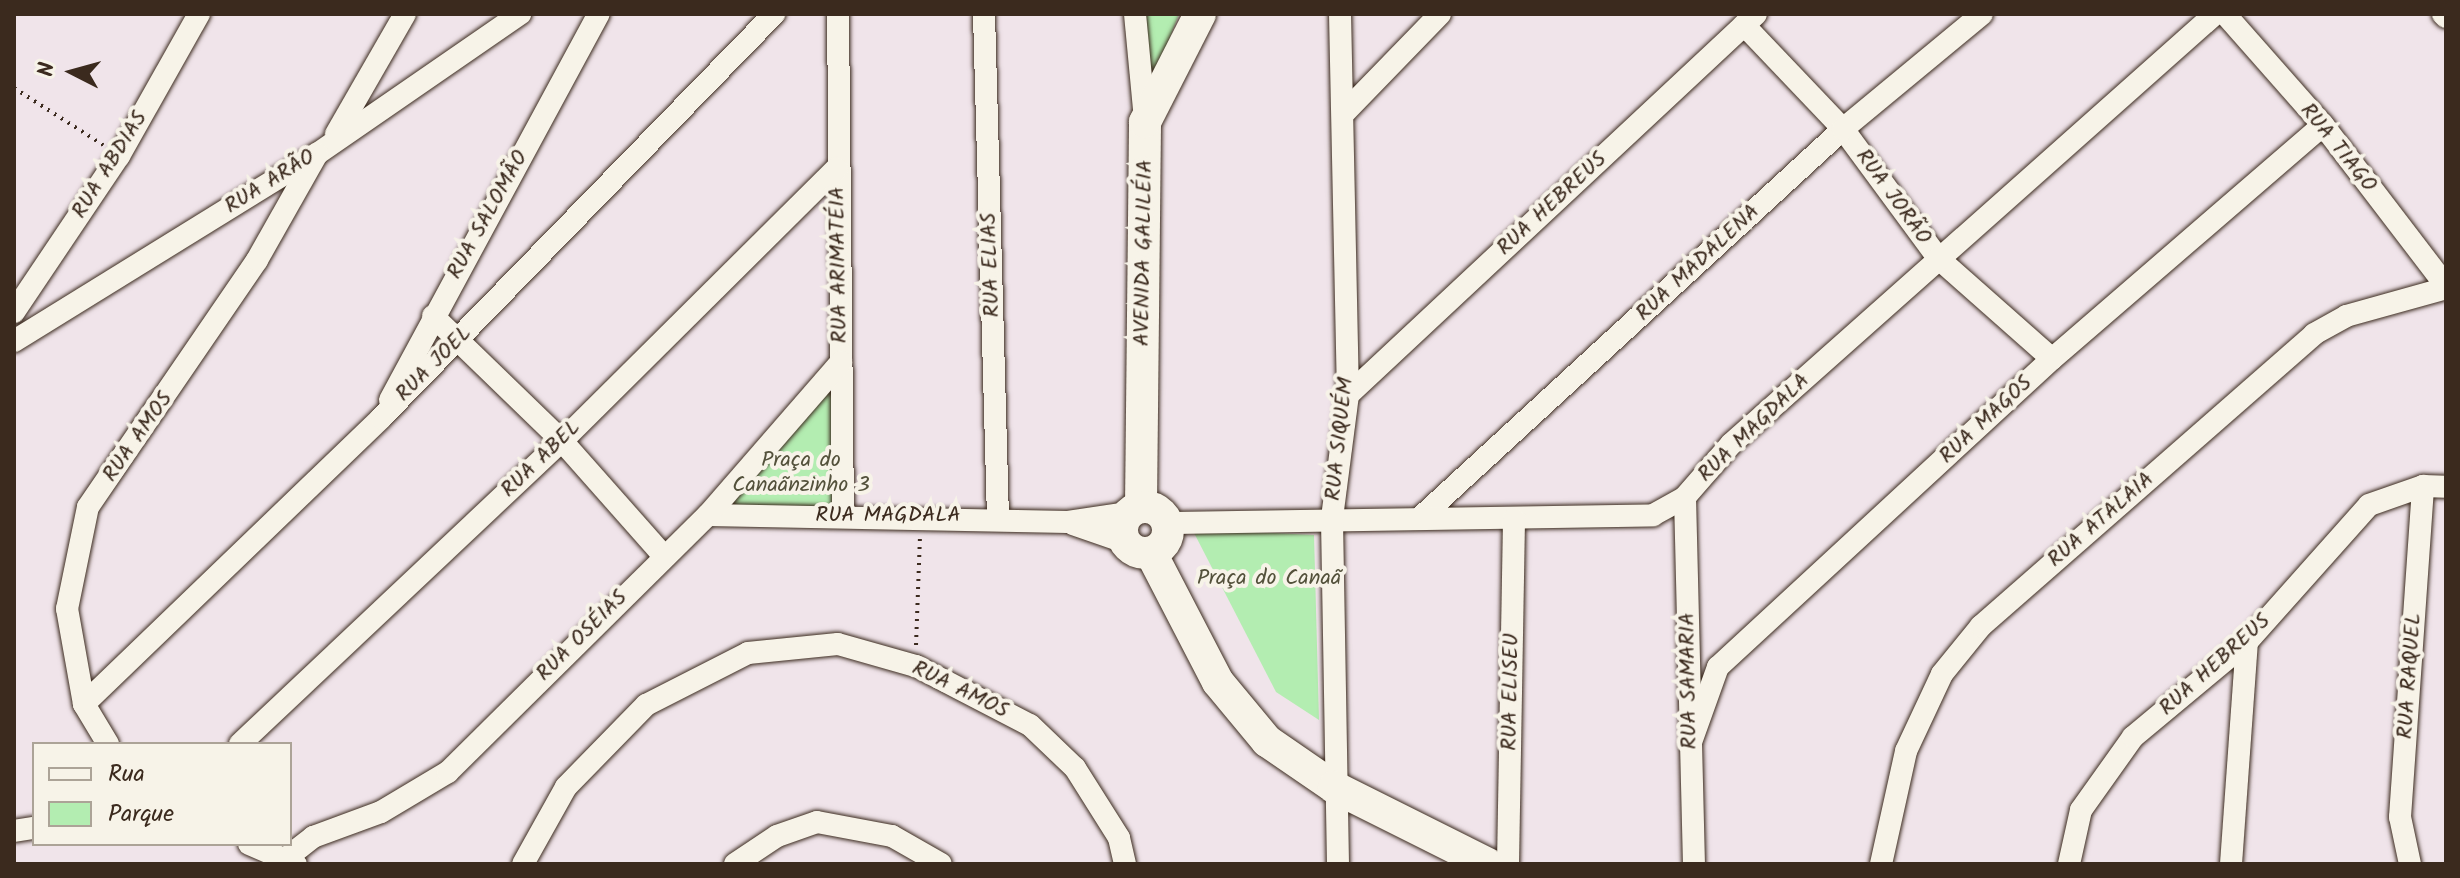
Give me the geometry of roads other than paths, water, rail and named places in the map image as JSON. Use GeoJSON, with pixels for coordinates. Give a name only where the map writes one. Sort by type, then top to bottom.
{"type":"FeatureCollection","features":[{"type":"Feature","properties":{"kind":"main road","name":"AVENIDA GALILÉIA"},"geometry":{"type":"LineString","coordinates":[[1200,14],[1145,122],[1136,529],[1218,682],[1267,741],[1334,787],[1488,864]]}},
{"type":"Feature","properties":{"kind":"main road"},"geometry":{"type":"LineString","coordinates":[[1136,529],[1158,509],[1169,523]]}},
{"type":"Feature","properties":{"kind":"street","name":"RUA ABDIAS"},"geometry":{"type":"LineString","coordinates":[[14,312],[119,156],[199,14]]}},
{"type":"Feature","properties":{"kind":"street","name":"RUA AMOS"},"geometry":{"type":"LineString","coordinates":[[107,742],[84,704],[67,609],[88,507],[240,286],[405,14]]}},
{"type":"Feature","properties":{"kind":"street","name":"RUA ARÃO"},"geometry":{"type":"LineString","coordinates":[[14,341],[325,147],[520,14]]}},
{"type":"Feature","properties":{"kind":"street","name":"RUA SALOMÃO"},"geometry":{"type":"LineString","coordinates":[[381,418],[433,316],[599,14]]}},
{"type":"Feature","properties":{"kind":"street","name":"RUA JOEL"},"geometry":{"type":"LineString","coordinates":[[84,704],[381,418],[774,14]]}},
{"type":"Feature","properties":{"kind":"street","name":"RUA ARIMATÉIA"},"geometry":{"type":"LineString","coordinates":[[838,14],[837,168],[843,515]]}},
{"type":"Feature","properties":{"kind":"street","name":"RUA ELIAS"},"geometry":{"type":"LineString","coordinates":[[984,14],[998,517]]}},
{"type":"Feature","properties":{"kind":"street"},"geometry":{"type":"LineString","coordinates":[[1135,14],[1145,122]]}},
{"type":"Feature","properties":{"kind":"street","name":"RUA SIQUÉM"},"geometry":{"type":"LineString","coordinates":[[1338,864],[1334,787],[1332,518],[1348,395],[1346,111],[1340,14]]}},
{"type":"Feature","properties":{"kind":"street"},"geometry":{"type":"LineString","coordinates":[[1346,111],[1440,14]]}},
{"type":"Feature","properties":{"kind":"street","name":"RUA MADALENA"},"geometry":{"type":"LineString","coordinates":[[1420,518],[1843,129],[1982,14]]}},
{"type":"Feature","properties":{"kind":"street","name":"RUA MAGDALA"},"geometry":{"type":"LineString","coordinates":[[1169,523],[1653,515],[1685,497],[1731,444],[2215,14]]}},
{"type":"Feature","properties":{"kind":"street","name":"RUA TIAGO"},"geometry":{"type":"LineString","coordinates":[[2225,14],[2323,125],[2446,287]]}},
{"type":"Feature","properties":{"kind":"street","name":"RUA JORÃO"},"geometry":{"type":"LineString","coordinates":[[1750,20],[1843,129],[1938,258],[2052,359]]}},
{"type":"Feature","properties":{"kind":"street","name":"RUA HEBREUS"},"geometry":{"type":"LineString","coordinates":[[1348,395],[1750,20]]}},
{"type":"Feature","properties":{"kind":"street","name":"RUA MAGOS"},"geometry":{"type":"LineString","coordinates":[[1690,745],[1718,667],[2052,359],[2323,125]]}},
{"type":"Feature","properties":{"kind":"street","name":"RUA ABEL"},"geometry":{"type":"LineString","coordinates":[[242,742],[562,441],[837,168]]}},
{"type":"Feature","properties":{"kind":"street","name":"RUA ATALAIA"},"geometry":{"type":"LineString","coordinates":[[1881,864],[1906,751],[1942,674],[1981,626],[2314,334],[2346,316],[2446,287]]}},
{"type":"Feature","properties":{"kind":"street"},"geometry":{"type":"LineString","coordinates":[[433,316],[460,338],[562,441],[663,555]]}},
{"type":"Feature","properties":{"kind":"street","name":"RUA OSÉIAS"},"geometry":{"type":"LineString","coordinates":[[291,861],[313,837],[381,812],[448,772],[663,555],[708,515],[841,362]]}},
{"type":"Feature","properties":{"kind":"street","name":"RUA HEBREUS"},"geometry":{"type":"LineString","coordinates":[[2069,864],[2081,810],[2133,737],[2247,642],[2369,505],[2423,486],[2446,487]]}},
{"type":"Feature","properties":{"kind":"street","name":"RUA RAQUEL"},"geometry":{"type":"LineString","coordinates":[[2410,864],[2400,817],[2423,486]]}},
{"type":"Feature","properties":{"kind":"street","name":"RUA SAMARIA"},"geometry":{"type":"LineString","coordinates":[[1685,497],[1694,864]]}},
{"type":"Feature","properties":{"kind":"street","name":"RUA MAGDALA"},"geometry":{"type":"LineString","coordinates":[[708,515],[998,517],[1136,529]]}},
{"type":"Feature","properties":{"kind":"street","name":"RUA ELISEU"},"geometry":{"type":"LineString","coordinates":[[1508,864],[1514,519]]}},
{"type":"Feature","properties":{"kind":"street"},"geometry":{"type":"LineString","coordinates":[[2231,864],[2247,642]]}},
{"type":"Feature","properties":{"kind":"street","name":"RUA AMOS"},"geometry":{"type":"LineString","coordinates":[[523,864],[566,787],[646,705],[735,659],[838,644],[916,666],[1030,725],[1075,768],[1119,838],[1125,864]]}},
{"type":"Feature","properties":{"kind":"street"},"geometry":{"type":"LineString","coordinates":[[735,864],[777,836],[817,822],[892,836],[941,864]]}},
{"type":"Feature","properties":{"kind":"street"},"geometry":{"type":"LineString","coordinates":[[254,846],[291,861]]}},
{"type":"Feature","properties":{"kind":"park label","name":"Praça do Canaãnzinho 3"},"geometry":{"type":"Point","coordinates":[801,472]}},
{"type":"Feature","properties":{"kind":"park label","name":"Praça do Canaã"},"geometry":{"type":"Point","coordinates":[1269,579]}}]}
